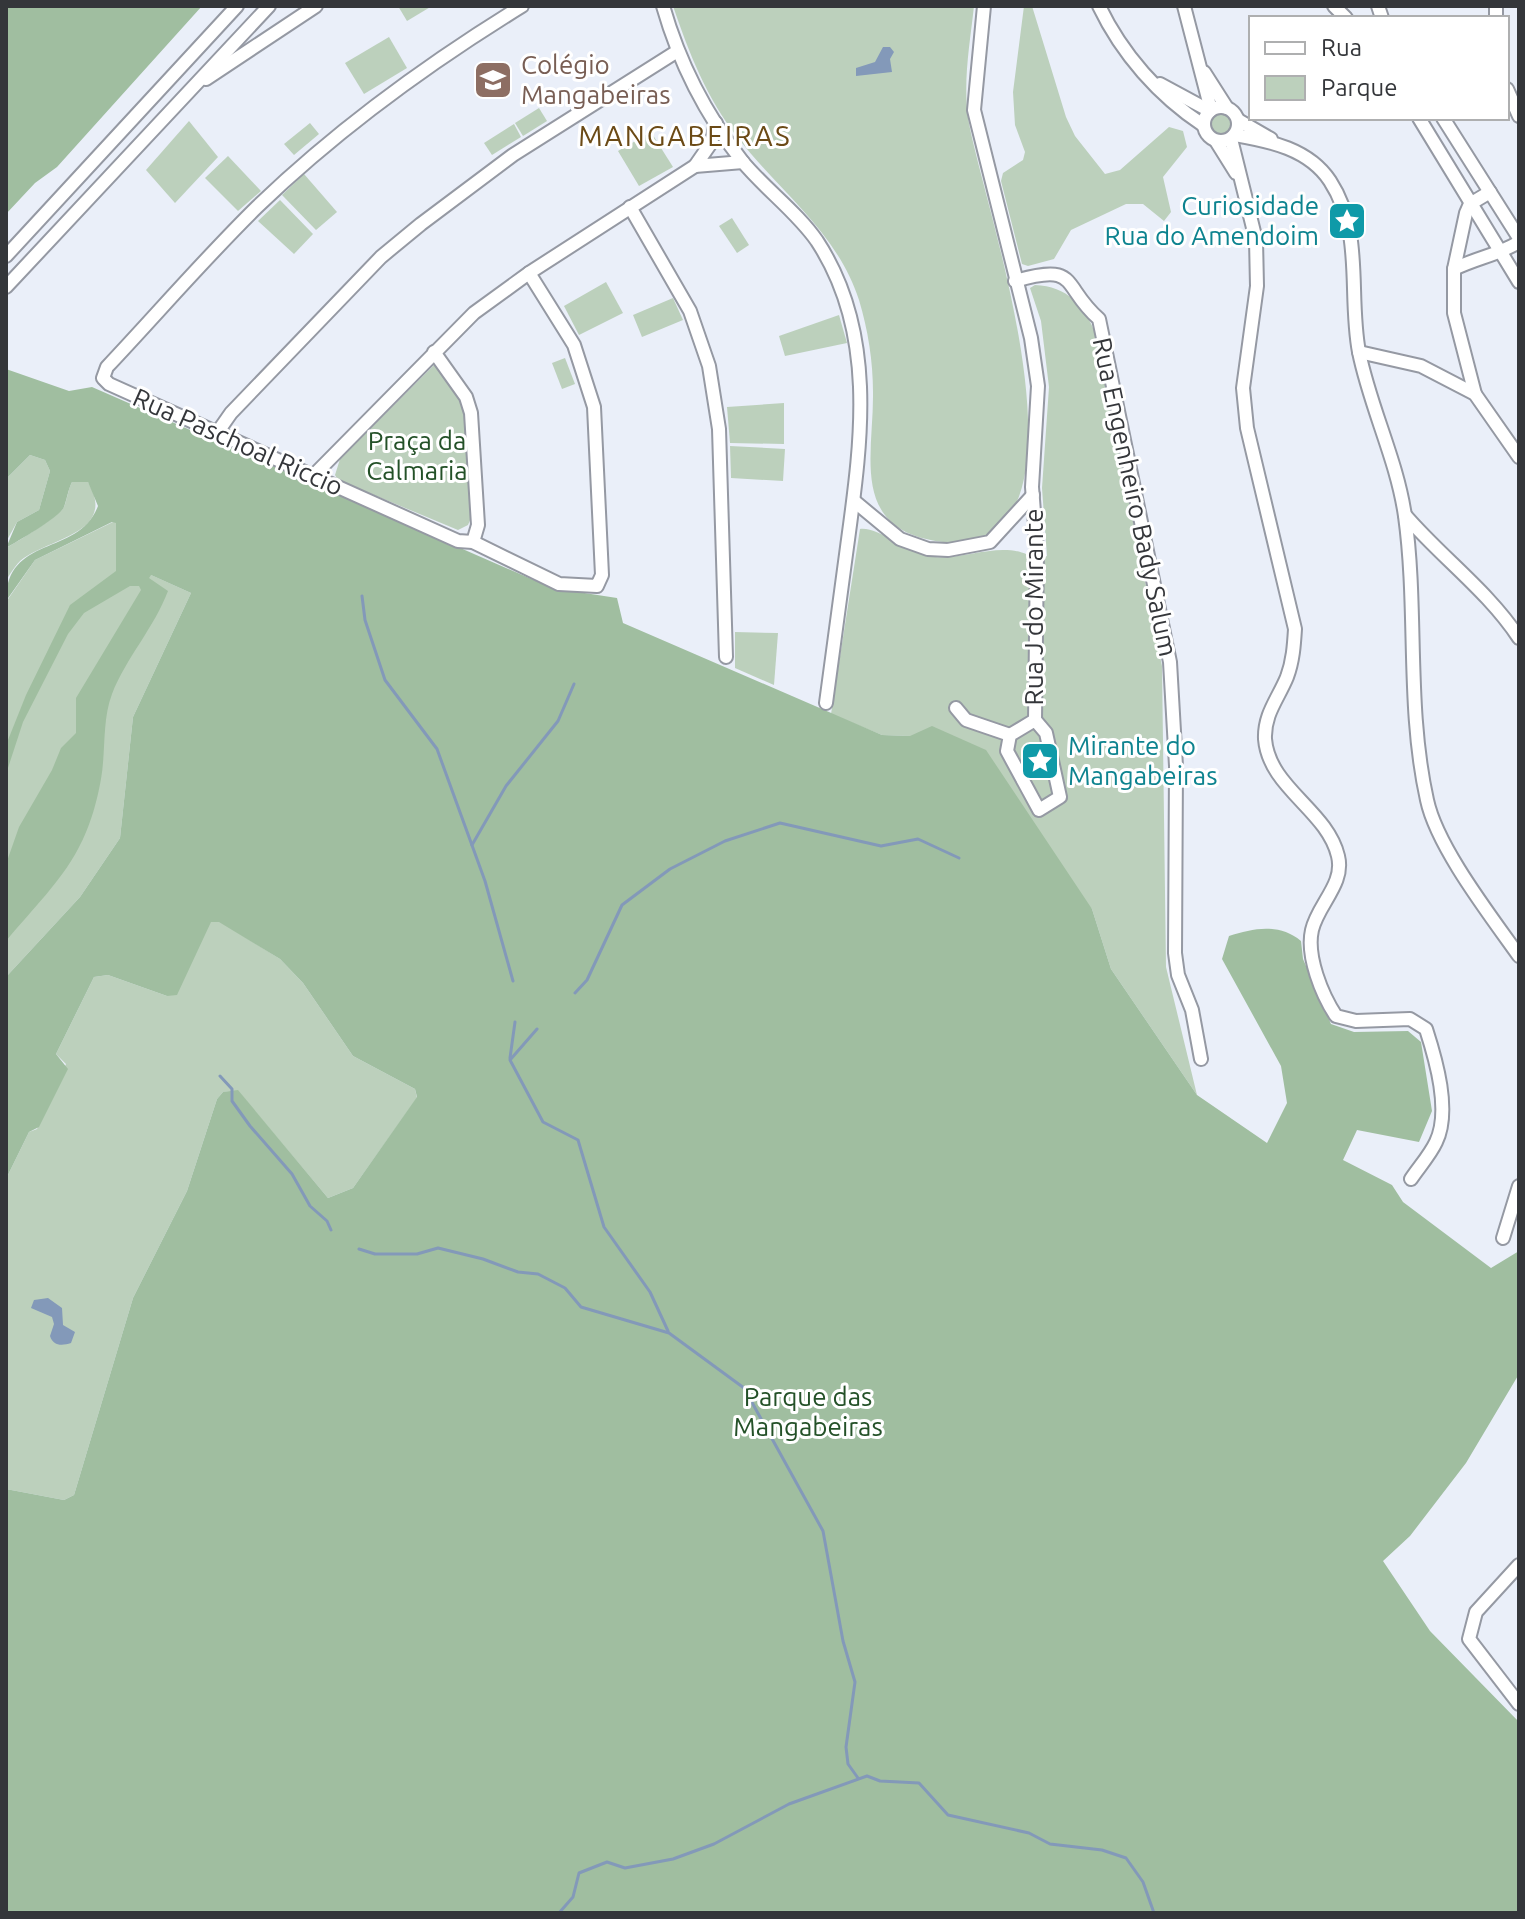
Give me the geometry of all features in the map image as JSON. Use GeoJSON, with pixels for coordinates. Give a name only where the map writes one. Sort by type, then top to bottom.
{"type":"FeatureCollection","features":[{"type":"Feature","properties":{"kind":"street"},"geometry":{"type":"LineString","coordinates":[[6,256],[237,6]]}},
{"type":"Feature","properties":{"kind":"street"},"geometry":{"type":"LineString","coordinates":[[191,89],[316,6]]}},
{"type":"Feature","properties":{"kind":"street","name":"Rua Paschoal Riccio"},"geometry":{"type":"LineString","coordinates":[[522,6],[446,52],[306,162],[245,220],[107,367],[103,378],[109,384],[217,433],[458,541],[473,542],[559,584],[597,586],[602,575],[594,407],[574,345],[529,273]]}},
{"type":"Feature","properties":{"kind":"street"},"geometry":{"type":"LineString","coordinates":[[663,6],[676,52],[716,123],[743,162],[816,240],[842,291],[856,339],[863,402],[854,501],[826,703]]}},
{"type":"Feature","properties":{"kind":"street"},"geometry":{"type":"LineString","coordinates":[[984,6],[974,110],[1015,281]]}},
{"type":"Feature","properties":{"kind":"street"},"geometry":{"type":"LineString","coordinates":[[1099,6],[1118,43],[1180,110],[1203,125],[1237,176]]}},
{"type":"Feature","properties":{"kind":"street"},"geometry":{"type":"LineString","coordinates":[[1184,6],[1211,110],[1203,125]]}},
{"type":"Feature","properties":{"kind":"street"},"geometry":{"type":"LineString","coordinates":[[266,9],[261,22],[267,28],[286,25]]}},
{"type":"Feature","properties":{"kind":"street"},"geometry":{"type":"LineString","coordinates":[[6,287],[266,9]]}},
{"type":"Feature","properties":{"kind":"street"},"geometry":{"type":"LineString","coordinates":[[217,433],[241,402],[401,240],[513,155],[676,52]]}},
{"type":"Feature","properties":{"kind":"street"},"geometry":{"type":"LineString","coordinates":[[1196,59],[1238,120],[1319,169],[1346,210],[1354,256],[1359,352],[1405,515],[1416,731],[1427,802],[1459,865],[1519,956]]}},
{"type":"Feature","properties":{"kind":"street"},"geometry":{"type":"LineString","coordinates":[[1151,80],[1211,110],[1227,108]]}},
{"type":"Feature","properties":{"kind":"street"},"geometry":{"type":"LineString","coordinates":[[1509,94],[1519,116]]}},
{"type":"Feature","properties":{"kind":"street"},"geometry":{"type":"LineString","coordinates":[[1238,120],[1233,137],[1237,176],[1256,240],[1257,286],[1243,388],[1247,428],[1295,629],[1294,652],[1287,677],[1265,718],[1265,742],[1271,763],[1333,838],[1340,861],[1337,879],[1312,930],[1312,957],[1329,1006],[1336,1016],[1356,1021],[1410,1019],[1426,1029],[1434,1054],[1442,1121],[1436,1142],[1411,1179]]}},
{"type":"Feature","properties":{"kind":"street"},"geometry":{"type":"LineString","coordinates":[[1420,120],[1519,282]]}},
{"type":"Feature","properties":{"kind":"street"},"geometry":{"type":"LineString","coordinates":[[1444,120],[1519,240],[1501,253],[1476,258],[1454,269]]}},
{"type":"Feature","properties":{"kind":"street"},"geometry":{"type":"LineString","coordinates":[[314,475],[474,313],[529,273],[695,166],[711,143],[716,123]]}},
{"type":"Feature","properties":{"kind":"street"},"geometry":{"type":"LineString","coordinates":[[1216,141],[1233,137],[1273,141]]}},
{"type":"Feature","properties":{"kind":"street"},"geometry":{"type":"LineString","coordinates":[[695,166],[743,162]]}},
{"type":"Feature","properties":{"kind":"street"},"geometry":{"type":"LineString","coordinates":[[1490,192],[1470,204],[1460,235],[1454,269],[1454,313],[1475,394],[1519,457]]}},
{"type":"Feature","properties":{"kind":"street"},"geometry":{"type":"LineString","coordinates":[[630,207],[690,311],[709,366],[719,429],[726,657]]}},
{"type":"Feature","properties":{"kind":"street"},"geometry":{"type":"LineString","coordinates":[[1460,235],[1476,258]]}},
{"type":"Feature","properties":{"kind":"street","name":"Rua Engenheiro Bady Salum"},"geometry":{"type":"LineString","coordinates":[[1015,281],[1039,274],[1064,278],[1074,285],[1099,319],[1170,662],[1176,790],[1175,953],[1178,975],[1192,1010],[1201,1059]]}},
{"type":"Feature","properties":{"kind":"street","name":"Rua J do Mirante"},"geometry":{"type":"LineString","coordinates":[[1015,281],[1031,338],[1038,386],[1033,495],[1037,550],[1035,720]]}},
{"type":"Feature","properties":{"kind":"street"},"geometry":{"type":"LineString","coordinates":[[434,352],[466,397],[471,413],[478,525],[473,542]]}},
{"type":"Feature","properties":{"kind":"street"},"geometry":{"type":"LineString","coordinates":[[1359,352],[1421,366],[1475,394]]}},
{"type":"Feature","properties":{"kind":"street"},"geometry":{"type":"LineString","coordinates":[[854,501],[900,539],[928,549],[948,550],[990,542],[1033,495]]}},
{"type":"Feature","properties":{"kind":"street"},"geometry":{"type":"LineString","coordinates":[[1405,515],[1432,547],[1501,611],[1519,638]]}},
{"type":"Feature","properties":{"kind":"street"},"geometry":{"type":"LineString","coordinates":[[956,708],[966,720],[1010,735]]}},
{"type":"Feature","properties":{"kind":"street"},"geometry":{"type":"LineString","coordinates":[[1035,720],[1046,733],[1060,797],[1039,810],[1007,751],[1010,735],[1035,720]]}},
{"type":"Feature","properties":{"kind":"street"},"geometry":{"type":"LineString","coordinates":[[1503,1238],[1519,1186]]}},
{"type":"Feature","properties":{"kind":"street"},"geometry":{"type":"LineString","coordinates":[[1519,1565],[1476,1612],[1469,1639],[1519,1704]]}},
{"type":"Feature","properties":{"kind":"green space"},"geometry":{"type":"Polygon","coordinates":[[[6,6],[202,6],[57,167],[35,183],[6,214],[6,6]]]}},
{"type":"Feature","properties":{"kind":"green space"},"geometry":{"type":"Polygon","coordinates":[[[398,6],[432,6],[407,21],[398,6]]]}},
{"type":"Feature","properties":{"kind":"green space"},"geometry":{"type":"Polygon","coordinates":[[[673,6],[974,6],[967,75],[968,117],[1009,289],[1023,364],[1028,435],[1020,494],[993,532],[943,542],[913,535],[892,523],[879,506],[871,464],[871,357],[859,300],[837,254],[822,233],[754,158],[717,108],[700,75],[673,6]]]}},
{"type":"Feature","properties":{"kind":"green space"},"geometry":{"type":"Polygon","coordinates":[[[1024,6],[1032,6],[1066,117],[1075,136],[1105,174],[1120,170],[1169,127],[1183,131],[1187,147],[1163,177],[1171,212],[1164,221],[1143,204],[1126,204],[1071,230],[1054,259],[1028,266],[1022,264],[1001,181],[1003,173],[1023,160],[1025,152],[1015,125],[1013,92],[1024,6]]]}},
{"type":"Feature","properties":{"kind":"green space"},"geometry":{"type":"Polygon","coordinates":[[[389,37],[407,68],[364,94],[345,63],[389,37]]]}},
{"type":"Feature","properties":{"kind":"green space"},"geometry":{"type":"Polygon","coordinates":[[[539,108],[547,121],[523,136],[515,123],[539,108]]]}},
{"type":"Feature","properties":{"kind":"green space"},"geometry":{"type":"Polygon","coordinates":[[[1221,111],[1230,115],[1234,124],[1230,133],[1221,137],[1212,133],[1208,124],[1212,115],[1221,111]]]}},
{"type":"Feature","properties":{"kind":"green space"},"geometry":{"type":"Polygon","coordinates":[[[189,121],[218,157],[175,203],[146,170],[189,121]]]}},
{"type":"Feature","properties":{"kind":"green space"},"geometry":{"type":"Polygon","coordinates":[[[310,123],[319,134],[294,155],[284,144],[310,123]]]}},
{"type":"Feature","properties":{"kind":"green space"},"geometry":{"type":"Polygon","coordinates":[[[514,124],[521,137],[492,155],[484,143],[514,124]]]}},
{"type":"Feature","properties":{"kind":"green space"},"geometry":{"type":"Polygon","coordinates":[[[651,132],[673,167],[639,186],[618,151],[651,132]]]}},
{"type":"Feature","properties":{"kind":"green space"},"geometry":{"type":"Polygon","coordinates":[[[228,156],[261,191],[238,211],[205,178],[228,156]]]}},
{"type":"Feature","properties":{"kind":"green space"},"geometry":{"type":"Polygon","coordinates":[[[304,174],[337,212],[316,230],[282,195],[304,174]]]}},
{"type":"Feature","properties":{"kind":"green space"},"geometry":{"type":"Polygon","coordinates":[[[280,200],[313,234],[294,254],[258,221],[280,200]]]}},
{"type":"Feature","properties":{"kind":"green space"},"geometry":{"type":"Polygon","coordinates":[[[732,218],[749,245],[737,253],[719,226],[732,218]]]}},
{"type":"Feature","properties":{"kind":"green space"},"geometry":{"type":"Polygon","coordinates":[[[606,282],[623,313],[579,335],[564,306],[606,282]]]}},
{"type":"Feature","properties":{"kind":"green space"},"geometry":{"type":"Polygon","coordinates":[[[1035,285],[1056,289],[1073,300],[1086,315],[1096,335],[1162,666],[1166,967],[1197,1095],[1111,969],[1092,909],[910,736],[882,735],[831,714],[860,529],[867,529],[935,557],[1001,550],[1026,554],[1037,561],[1047,556],[1042,488],[1049,387],[1041,321],[1030,288],[1035,285]]]}},
{"type":"Feature","properties":{"kind":"green space"},"geometry":{"type":"Polygon","coordinates":[[[673,298],[683,320],[642,337],[633,315],[673,298]]]}},
{"type":"Feature","properties":{"kind":"green space"},"geometry":{"type":"Polygon","coordinates":[[[839,315],[847,343],[785,356],[779,336],[839,315]]]}},
{"type":"Feature","properties":{"kind":"green space"},"geometry":{"type":"Polygon","coordinates":[[[565,358],[575,384],[562,389],[552,363],[565,358]]]}},
{"type":"Feature","properties":{"kind":"green space","name":"Praça da Calmaria"},"geometry":{"type":"Polygon","coordinates":[[[434,365],[448,375],[458,391],[468,434],[471,518],[468,525],[458,530],[338,480],[335,475],[340,459],[434,365]]]}},
{"type":"Feature","properties":{"kind":"green space","name":"Parque das Mangabeiras"},"geometry":{"type":"Polygon","coordinates":[[[6,369],[69,391],[92,387],[552,588],[617,598],[623,623],[882,735],[910,736],[932,726],[986,750],[1092,909],[1111,969],[1197,1095],[1267,1143],[1287,1103],[1281,1066],[1222,959],[1229,936],[1266,929],[1293,935],[1301,941],[1303,959],[1331,1024],[1354,1032],[1408,1031],[1421,1042],[1432,1111],[1419,1142],[1357,1130],[1343,1160],[1392,1185],[1403,1202],[1491,1268],[1519,1251],[1519,1374],[1466,1463],[1410,1536],[1383,1561],[1430,1631],[1519,1722],[1519,1913],[6,1913],[6,1489],[64,1500],[74,1495],[133,1298],[187,1191],[217,1099],[223,1092],[238,1090],[328,1198],[353,1188],[417,1097],[415,1089],[353,1056],[303,983],[280,959],[219,922],[211,922],[177,995],[167,996],[108,975],[94,977],[56,1054],[68,1069],[39,1127],[29,1132],[6,1179],[6,977],[80,897],[120,838],[133,717],[191,593],[151,575],[149,578],[168,591],[112,694],[101,779],[87,829],[67,868],[6,941],[6,864],[19,827],[61,748],[76,733],[76,698],[141,590],[139,586],[130,586],[84,613],[68,634],[23,722],[6,774],[6,745],[26,695],[70,605],[116,571],[116,523],[112,522],[35,560],[6,601],[9,580],[18,565],[30,555],[76,533],[89,522],[98,506],[88,482],[72,482],[64,507],[55,517],[6,548],[17,522],[39,510],[50,471],[45,460],[30,455],[6,479],[6,369]]]}},
{"type":"Feature","properties":{"kind":"green space"},"geometry":{"type":"Polygon","coordinates":[[[784,403],[784,444],[730,443],[727,407],[784,403]]]}},
{"type":"Feature","properties":{"kind":"green space"},"geometry":{"type":"Polygon","coordinates":[[[730,446],[785,449],[783,481],[731,478],[730,446]]]}},
{"type":"Feature","properties":{"kind":"green space"},"geometry":{"type":"Polygon","coordinates":[[[30,455],[45,460],[50,471],[39,510],[17,522],[6,542],[6,479],[30,455]]]}},
{"type":"Feature","properties":{"kind":"green space"},"geometry":{"type":"Polygon","coordinates":[[[80,479],[88,482],[95,498],[95,511],[89,521],[80,530],[23,558],[6,580],[6,548],[61,511],[72,482],[80,479]]]}},
{"type":"Feature","properties":{"kind":"green space"},"geometry":{"type":"Polygon","coordinates":[[[116,522],[118,560],[191,593],[133,717],[120,838],[80,897],[6,977],[6,602],[35,560],[116,522]]]}},
{"type":"Feature","properties":{"kind":"green space"},"geometry":{"type":"Polygon","coordinates":[[[735,632],[778,633],[774,685],[735,668],[735,632]]]}},
{"type":"Feature","properties":{"kind":"green space"},"geometry":{"type":"Polygon","coordinates":[[[219,921],[280,959],[303,983],[353,1056],[415,1089],[417,1098],[353,1188],[328,1198],[238,1091],[223,1092],[217,1099],[187,1191],[133,1298],[74,1495],[64,1500],[6,1489],[6,1179],[29,1132],[37,1129],[66,1064],[56,1054],[94,977],[108,975],[167,996],[210,922],[219,921]]]}},
{"type":"Feature","properties":{"kind":"water"},"geometry":{"type":"Polygon","coordinates":[[[883,47],[890,47],[894,52],[890,59],[892,72],[856,76],[856,68],[875,62],[883,47]]]}},
{"type":"Feature","properties":{"kind":"water"},"geometry":{"type":"Polygon","coordinates":[[[48,1298],[62,1308],[63,1325],[75,1332],[71,1343],[61,1345],[53,1342],[50,1336],[54,1324],[52,1317],[31,1308],[34,1300],[48,1298]]]}},
{"type":"Feature","properties":{"kind":"waterway"},"geometry":{"type":"LineString","coordinates":[[362,596],[365,620],[385,680],[437,749],[485,881],[513,981]]}},
{"type":"Feature","properties":{"kind":"waterway"},"geometry":{"type":"LineString","coordinates":[[472,845],[506,786],[558,721],[574,684]]}},
{"type":"Feature","properties":{"kind":"waterway"},"geometry":{"type":"LineString","coordinates":[[575,993],[587,980],[622,905],[670,869],[725,841],[780,823],[881,846],[918,839],[959,858]]}},
{"type":"Feature","properties":{"kind":"waterway"},"geometry":{"type":"LineString","coordinates":[[510,1058],[515,1022]]}},
{"type":"Feature","properties":{"kind":"waterway"},"geometry":{"type":"LineString","coordinates":[[537,1029],[510,1060],[543,1122],[578,1140],[604,1227],[650,1292],[668,1331]]}},
{"type":"Feature","properties":{"kind":"waterway"},"geometry":{"type":"LineString","coordinates":[[220,1076],[232,1089],[232,1101],[250,1126],[292,1174],[310,1206],[327,1221],[331,1230]]}},
{"type":"Feature","properties":{"kind":"waterway"},"geometry":{"type":"LineString","coordinates":[[359,1249],[375,1254],[417,1254],[438,1248],[518,1272],[538,1274],[565,1288],[581,1307],[669,1333],[744,1388],[823,1531],[843,1641],[855,1682],[846,1747],[848,1764],[858,1778]]}},
{"type":"Feature","properties":{"kind":"waterway"},"geometry":{"type":"LineString","coordinates":[[559,1913],[573,1897],[579,1873],[607,1862],[625,1868],[673,1859],[714,1844],[789,1804],[867,1776],[880,1781],[919,1783],[948,1815],[1029,1833],[1050,1844],[1102,1850],[1126,1858],[1143,1882],[1154,1913]]}},
{"type":"Feature","properties":{"kind":"place","name":"Colégio Mangabeiras"},"geometry":{"type":"Point","coordinates":[493,80]}},
{"type":"Feature","properties":{"kind":"place","name":"Curiosidade Rua do Amendoim"},"geometry":{"type":"Point","coordinates":[1347,221]}},
{"type":"Feature","properties":{"kind":"place","name":"Mirante do Mangabeiras"},"geometry":{"type":"Point","coordinates":[1040,761]}},
{"type":"Feature","properties":{"kind":"district","name":"MANGABEIRAS"},"geometry":{"type":"Point","coordinates":[685,136]}}]}
